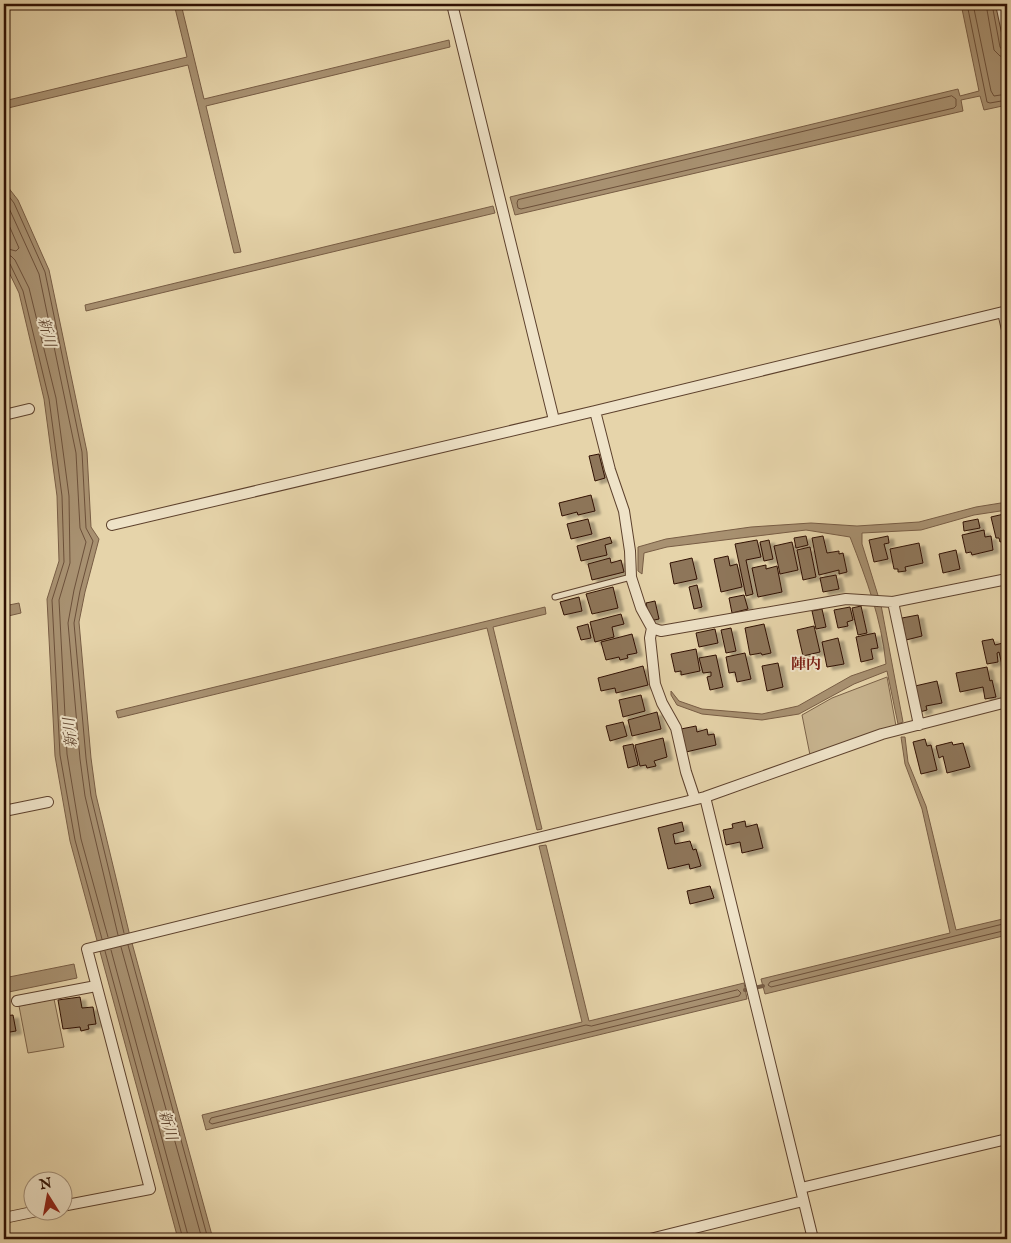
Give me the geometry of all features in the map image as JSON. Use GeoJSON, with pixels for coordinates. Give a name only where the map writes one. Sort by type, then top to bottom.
{"type":"FeatureCollection","features":[{"type":"Feature","properties":{"kind":"street"},"geometry":{"type":"LineString","coordinates":[[452,4],[554,420]]}},
{"type":"Feature","properties":{"kind":"street"},"geometry":{"type":"LineString","coordinates":[[1001,4],[1007,32]]}},
{"type":"Feature","properties":{"kind":"street"},"geometry":{"type":"LineString","coordinates":[[112,525],[595,411],[1005,311],[1007,330]]}},
{"type":"Feature","properties":{"kind":"street"},"geometry":{"type":"LineString","coordinates":[[4,415],[30,410]]}},
{"type":"Feature","properties":{"kind":"street"},"geometry":{"type":"LineString","coordinates":[[595,411],[610,470],[624,512],[630,551],[631,576],[642,608],[652,628],[650,638],[655,684],[662,703],[676,728],[686,772],[700,798],[754,996],[813,1239]]}},
{"type":"Feature","properties":{"kind":"street"},"geometry":{"type":"LineString","coordinates":[[652,628],[661,631],[846,599],[888,602],[1007,579]]}},
{"type":"Feature","properties":{"kind":"street"},"geometry":{"type":"LineString","coordinates":[[888,602],[919,725]]}},
{"type":"Feature","properties":{"kind":"street"},"geometry":{"type":"LineString","coordinates":[[72,1204],[150,1189],[87,949],[700,798],[882,734],[1007,702]]}},
{"type":"Feature","properties":{"kind":"street"},"geometry":{"type":"LineString","coordinates":[[4,811],[48,802]]}},
{"type":"Feature","properties":{"kind":"street"},"geometry":{"type":"LineString","coordinates":[[17,1001],[96,986]]}},
{"type":"Feature","properties":{"kind":"street"},"geometry":{"type":"LineString","coordinates":[[801,1188],[1007,1139]]}},
{"type":"Feature","properties":{"kind":"street"},"geometry":{"type":"LineString","coordinates":[[650,1239],[803,1202]]}},
{"type":"Feature","properties":{"kind":"street"},"geometry":{"type":"LineString","coordinates":[[4,1218],[22,1214]]}},
{"type":"Feature","properties":{"kind":"lane"},"geometry":{"type":"LineString","coordinates":[[555,597],[631,576]]}},
{"type":"Feature","properties":{"kind":"shaded area"},"geometry":{"type":"Polygon","coordinates":[[[887,677],[896,726],[810,755],[802,715],[832,698],[887,677]]]}},
{"type":"Feature","properties":{"kind":"shaded area"},"geometry":{"type":"Polygon","coordinates":[[[54,999],[64,1047],[28,1053],[19,1006],[54,999]]]}},
{"type":"Feature","properties":{"kind":"water"},"geometry":{"type":"Polygon","coordinates":[[[174,4],[181,4],[204,99],[449,40],[450,47],[206,106],[241,252],[234,253],[188,65],[4,109],[4,101],[187,57],[174,4]]]}},
{"type":"Feature","properties":{"kind":"water"},"geometry":{"type":"Polygon","coordinates":[[[961,4],[997,4],[1007,58],[1007,105],[984,110],[980,96],[961,100],[963,111],[515,215],[510,197],[958,89],[960,96],[979,91],[961,4]]]}},
{"type":"Feature","properties":{"kind":"water","name":"新川"},"geometry":{"type":"Polygon","coordinates":[[[4,182],[18,200],[49,270],[87,452],[91,527],[99,539],[79,622],[96,795],[129,932],[213,1239],[178,1239],[70,841],[55,756],[47,599],[59,561],[57,496],[44,399],[19,293],[4,262],[4,182]]]}},
{"type":"Feature","properties":{"kind":"water"},"geometry":{"type":"Polygon","coordinates":[[[493,206],[495,213],[86,311],[85,305],[493,206]]]}},
{"type":"Feature","properties":{"kind":"water"},"geometry":{"type":"Polygon","coordinates":[[[1007,502],[1007,510],[974,515],[921,530],[862,533],[862,544],[881,605],[903,722],[898,724],[887,671],[854,684],[799,714],[762,720],[702,714],[677,705],[671,695],[671,691],[679,701],[702,709],[762,714],[798,706],[851,676],[886,664],[881,631],[868,584],[850,537],[806,530],[667,547],[644,553],[642,574],[638,571],[638,547],[666,539],[751,527],[811,523],[857,526],[919,522],[976,507],[1007,502]]]}},
{"type":"Feature","properties":{"kind":"water"},"geometry":{"type":"Polygon","coordinates":[[[19,603],[21,613],[4,617],[4,606],[19,603]]]}},
{"type":"Feature","properties":{"kind":"water"},"geometry":{"type":"Polygon","coordinates":[[[545,607],[546,614],[493,627],[542,829],[537,830],[487,628],[118,718],[116,711],[545,607]]]}},
{"type":"Feature","properties":{"kind":"water"},"geometry":{"type":"Polygon","coordinates":[[[901,737],[905,737],[908,762],[926,806],[956,930],[1007,918],[1007,935],[765,994],[761,979],[950,933],[922,809],[905,764],[901,737]]]}},
{"type":"Feature","properties":{"kind":"water"},"geometry":{"type":"Polygon","coordinates":[[[546,845],[589,1021],[744,983],[747,999],[206,1130],[202,1115],[582,1022],[539,846],[546,845]]]}},
{"type":"Feature","properties":{"kind":"water"},"geometry":{"type":"Polygon","coordinates":[[[74,964],[77,978],[4,993],[4,978],[74,964]]]}},
{"type":"Feature","properties":{"kind":"building"},"geometry":{"type":"Polygon","coordinates":[[[599,454],[605,478],[595,481],[589,456],[599,454]]]}},
{"type":"Feature","properties":{"kind":"building"},"geometry":{"type":"Polygon","coordinates":[[[591,495],[595,511],[578,515],[577,512],[562,516],[559,503],[591,495]]]}},
{"type":"Feature","properties":{"kind":"building"},"geometry":{"type":"Polygon","coordinates":[[[1004,514],[1007,524],[1007,540],[1000,542],[999,538],[996,538],[991,517],[1004,514]]]}},
{"type":"Feature","properties":{"kind":"building"},"geometry":{"type":"Polygon","coordinates":[[[588,519],[592,534],[571,539],[567,524],[588,519]]]}},
{"type":"Feature","properties":{"kind":"building"},"geometry":{"type":"Polygon","coordinates":[[[978,519],[980,528],[964,531],[963,522],[978,519]]]}},
{"type":"Feature","properties":{"kind":"building"},"geometry":{"type":"Polygon","coordinates":[[[984,530],[985,537],[991,536],[993,550],[972,555],[971,552],[966,553],[962,535],[984,530]]]}},
{"type":"Feature","properties":{"kind":"building"},"geometry":{"type":"Polygon","coordinates":[[[806,536],[808,545],[796,548],[794,538],[806,536]]]}},
{"type":"Feature","properties":{"kind":"building"},"geometry":{"type":"Polygon","coordinates":[[[823,536],[827,553],[839,551],[839,554],[843,553],[847,572],[839,574],[839,570],[819,575],[812,538],[823,536]]]}},
{"type":"Feature","properties":{"kind":"building"},"geometry":{"type":"Polygon","coordinates":[[[888,536],[889,543],[884,544],[888,559],[874,562],[869,540],[888,536]]]}},
{"type":"Feature","properties":{"kind":"building"},"geometry":{"type":"Polygon","coordinates":[[[610,537],[612,543],[605,545],[607,555],[581,561],[577,546],[610,537]]]}},
{"type":"Feature","properties":{"kind":"building"},"geometry":{"type":"Polygon","coordinates":[[[757,540],[761,557],[746,560],[753,594],[746,596],[735,544],[757,540]]]}},
{"type":"Feature","properties":{"kind":"building"},"geometry":{"type":"Polygon","coordinates":[[[769,540],[773,559],[764,561],[760,542],[769,540]]]}},
{"type":"Feature","properties":{"kind":"building"},"geometry":{"type":"Polygon","coordinates":[[[792,542],[798,570],[780,574],[774,546],[792,542]]]}},
{"type":"Feature","properties":{"kind":"building"},"geometry":{"type":"Polygon","coordinates":[[[919,543],[923,563],[905,567],[906,571],[898,572],[898,569],[894,569],[890,549],[919,543]]]}},
{"type":"Feature","properties":{"kind":"building"},"geometry":{"type":"Polygon","coordinates":[[[810,547],[816,577],[803,580],[797,550],[810,547]]]}},
{"type":"Feature","properties":{"kind":"building"},"geometry":{"type":"Polygon","coordinates":[[[956,550],[960,569],[943,573],[939,554],[956,550]]]}},
{"type":"Feature","properties":{"kind":"building"},"geometry":{"type":"Polygon","coordinates":[[[728,556],[730,566],[737,564],[742,587],[721,592],[714,559],[728,556]]]}},
{"type":"Feature","properties":{"kind":"building"},"geometry":{"type":"Polygon","coordinates":[[[610,558],[611,563],[621,560],[624,572],[592,580],[588,564],[610,558]]]}},
{"type":"Feature","properties":{"kind":"building"},"geometry":{"type":"Polygon","coordinates":[[[692,558],[697,579],[674,584],[670,563],[692,558]]]}},
{"type":"Feature","properties":{"kind":"building"},"geometry":{"type":"Polygon","coordinates":[[[766,565],[766,569],[777,566],[782,592],[758,597],[752,568],[766,565]]]}},
{"type":"Feature","properties":{"kind":"building"},"geometry":{"type":"Polygon","coordinates":[[[836,575],[839,589],[823,592],[820,578],[836,575]]]}},
{"type":"Feature","properties":{"kind":"building"},"geometry":{"type":"Polygon","coordinates":[[[697,585],[702,607],[694,609],[689,587],[697,585]]]}},
{"type":"Feature","properties":{"kind":"building"},"geometry":{"type":"Polygon","coordinates":[[[613,587],[618,608],[592,614],[586,594],[613,587]]]}},
{"type":"Feature","properties":{"kind":"building"},"geometry":{"type":"Polygon","coordinates":[[[744,595],[748,609],[732,613],[729,598],[744,595]]]}},
{"type":"Feature","properties":{"kind":"building"},"geometry":{"type":"Polygon","coordinates":[[[579,597],[582,611],[564,615],[560,602],[579,597]]]}},
{"type":"Feature","properties":{"kind":"building"},"geometry":{"type":"Polygon","coordinates":[[[655,601],[659,619],[650,621],[646,603],[655,601]]]}},
{"type":"Feature","properties":{"kind":"building"},"geometry":{"type":"Polygon","coordinates":[[[861,606],[867,633],[858,635],[852,608],[861,606]]]}},
{"type":"Feature","properties":{"kind":"building"},"geometry":{"type":"Polygon","coordinates":[[[850,607],[853,620],[847,622],[848,626],[838,628],[834,610],[850,607]]]}},
{"type":"Feature","properties":{"kind":"building"},"geometry":{"type":"Polygon","coordinates":[[[822,609],[826,627],[816,629],[812,611],[822,609]]]}},
{"type":"Feature","properties":{"kind":"building"},"geometry":{"type":"Polygon","coordinates":[[[621,614],[624,624],[612,627],[614,637],[595,642],[590,622],[621,614]]]}},
{"type":"Feature","properties":{"kind":"building"},"geometry":{"type":"Polygon","coordinates":[[[918,615],[922,636],[906,640],[902,618],[918,615]]]}},
{"type":"Feature","properties":{"kind":"building"},"geometry":{"type":"Polygon","coordinates":[[[588,624],[591,638],[581,640],[577,627],[588,624]]]}},
{"type":"Feature","properties":{"kind":"building"},"geometry":{"type":"Polygon","coordinates":[[[764,624],[771,653],[750,655],[745,628],[764,624]]]}},
{"type":"Feature","properties":{"kind":"building"},"geometry":{"type":"Polygon","coordinates":[[[814,626],[820,652],[803,656],[797,630],[814,626]]]}},
{"type":"Feature","properties":{"kind":"building"},"geometry":{"type":"Polygon","coordinates":[[[731,628],[736,651],[726,653],[721,630],[731,628]]]}},
{"type":"Feature","properties":{"kind":"building"},"geometry":{"type":"Polygon","coordinates":[[[715,629],[718,643],[699,647],[696,633],[715,629]]]}},
{"type":"Feature","properties":{"kind":"building"},"geometry":{"type":"Polygon","coordinates":[[[875,633],[878,648],[871,649],[873,659],[861,662],[856,637],[875,633]]]}},
{"type":"Feature","properties":{"kind":"building"},"geometry":{"type":"Polygon","coordinates":[[[632,634],[637,653],[627,655],[628,658],[620,660],[619,657],[606,660],[601,642],[632,634]]]}},
{"type":"Feature","properties":{"kind":"building"},"geometry":{"type":"Polygon","coordinates":[[[838,638],[844,664],[827,667],[822,642],[838,638]]]}},
{"type":"Feature","properties":{"kind":"building"},"geometry":{"type":"Polygon","coordinates":[[[993,639],[995,645],[1007,642],[1007,664],[1002,665],[999,652],[997,653],[998,662],[987,664],[982,641],[993,639]]]}},
{"type":"Feature","properties":{"kind":"building"},"geometry":{"type":"Polygon","coordinates":[[[696,649],[700,671],[681,675],[681,671],[675,672],[671,654],[696,649]]]}},
{"type":"Feature","properties":{"kind":"building"},"geometry":{"type":"Polygon","coordinates":[[[745,653],[751,679],[737,682],[735,672],[729,673],[726,657],[745,653]]]}},
{"type":"Feature","properties":{"kind":"building"},"geometry":{"type":"Polygon","coordinates":[[[716,655],[723,687],[710,690],[707,677],[711,676],[711,672],[703,673],[699,658],[716,655]]]}},
{"type":"Feature","properties":{"kind":"building"},"geometry":{"type":"Polygon","coordinates":[[[778,663],[783,687],[767,691],[762,666],[778,663]]]}},
{"type":"Feature","properties":{"kind":"building"},"geometry":{"type":"Polygon","coordinates":[[[643,666],[648,685],[616,693],[615,688],[601,691],[598,678],[643,666]]]}},
{"type":"Feature","properties":{"kind":"building"},"geometry":{"type":"Polygon","coordinates":[[[987,667],[996,697],[985,699],[983,687],[960,692],[956,673],[987,667]]]}},
{"type":"Feature","properties":{"kind":"building"},"geometry":{"type":"Polygon","coordinates":[[[937,681],[942,703],[926,706],[927,710],[920,712],[915,686],[937,681]]]}},
{"type":"Feature","properties":{"kind":"building"},"geometry":{"type":"Polygon","coordinates":[[[641,695],[645,711],[623,717],[619,700],[641,695]]]}},
{"type":"Feature","properties":{"kind":"building"},"geometry":{"type":"Polygon","coordinates":[[[657,712],[661,729],[632,736],[628,720],[657,712]]]}},
{"type":"Feature","properties":{"kind":"building"},"geometry":{"type":"Polygon","coordinates":[[[623,722],[627,736],[610,741],[606,726],[623,722]]]}},
{"type":"Feature","properties":{"kind":"building"},"geometry":{"type":"Polygon","coordinates":[[[696,726],[697,732],[707,729],[708,735],[714,734],[716,745],[686,752],[681,729],[696,726]]]}},
{"type":"Feature","properties":{"kind":"building"},"geometry":{"type":"Polygon","coordinates":[[[663,738],[667,757],[654,761],[656,766],[647,768],[646,765],[640,766],[635,745],[663,738]]]}},
{"type":"Feature","properties":{"kind":"building"},"geometry":{"type":"Polygon","coordinates":[[[925,739],[927,746],[931,745],[937,770],[921,774],[913,742],[925,739]]]}},
{"type":"Feature","properties":{"kind":"building"},"geometry":{"type":"Polygon","coordinates":[[[952,742],[953,745],[963,743],[970,767],[947,773],[943,756],[939,758],[936,746],[952,742]]]}},
{"type":"Feature","properties":{"kind":"building"},"geometry":{"type":"Polygon","coordinates":[[[633,744],[638,765],[628,768],[623,746],[633,744]]]}},
{"type":"Feature","properties":{"kind":"building"},"geometry":{"type":"Polygon","coordinates":[[[745,821],[746,827],[757,824],[763,848],[742,853],[740,842],[726,845],[723,830],[733,828],[732,824],[745,821]]]}},
{"type":"Feature","properties":{"kind":"building"},"geometry":{"type":"Polygon","coordinates":[[[682,822],[684,831],[673,834],[675,844],[690,841],[693,850],[696,849],[701,866],[690,869],[689,864],[668,869],[658,828],[682,822]]]}},
{"type":"Feature","properties":{"kind":"building"},"geometry":{"type":"Polygon","coordinates":[[[710,886],[714,898],[690,904],[687,891],[710,886]]]}},
{"type":"Feature","properties":{"kind":"building"},"geometry":{"type":"Polygon","coordinates":[[[80,997],[82,1008],[93,1007],[96,1024],[88,1025],[89,1029],[81,1031],[80,1027],[63,1029],[58,1000],[80,997]]]}},
{"type":"Feature","properties":{"kind":"building"},"geometry":{"type":"Polygon","coordinates":[[[13,1015],[16,1031],[4,1033],[4,1016],[13,1015]]]}},
{"type":"Feature","properties":{"kind":"waterway"},"geometry":{"type":"LineString","coordinates":[[745,990],[763,986]]}},
{"type":"Feature","properties":{"kind":"district","name":"陣内"},"geometry":{"type":"Point","coordinates":[806,664]}}]}
